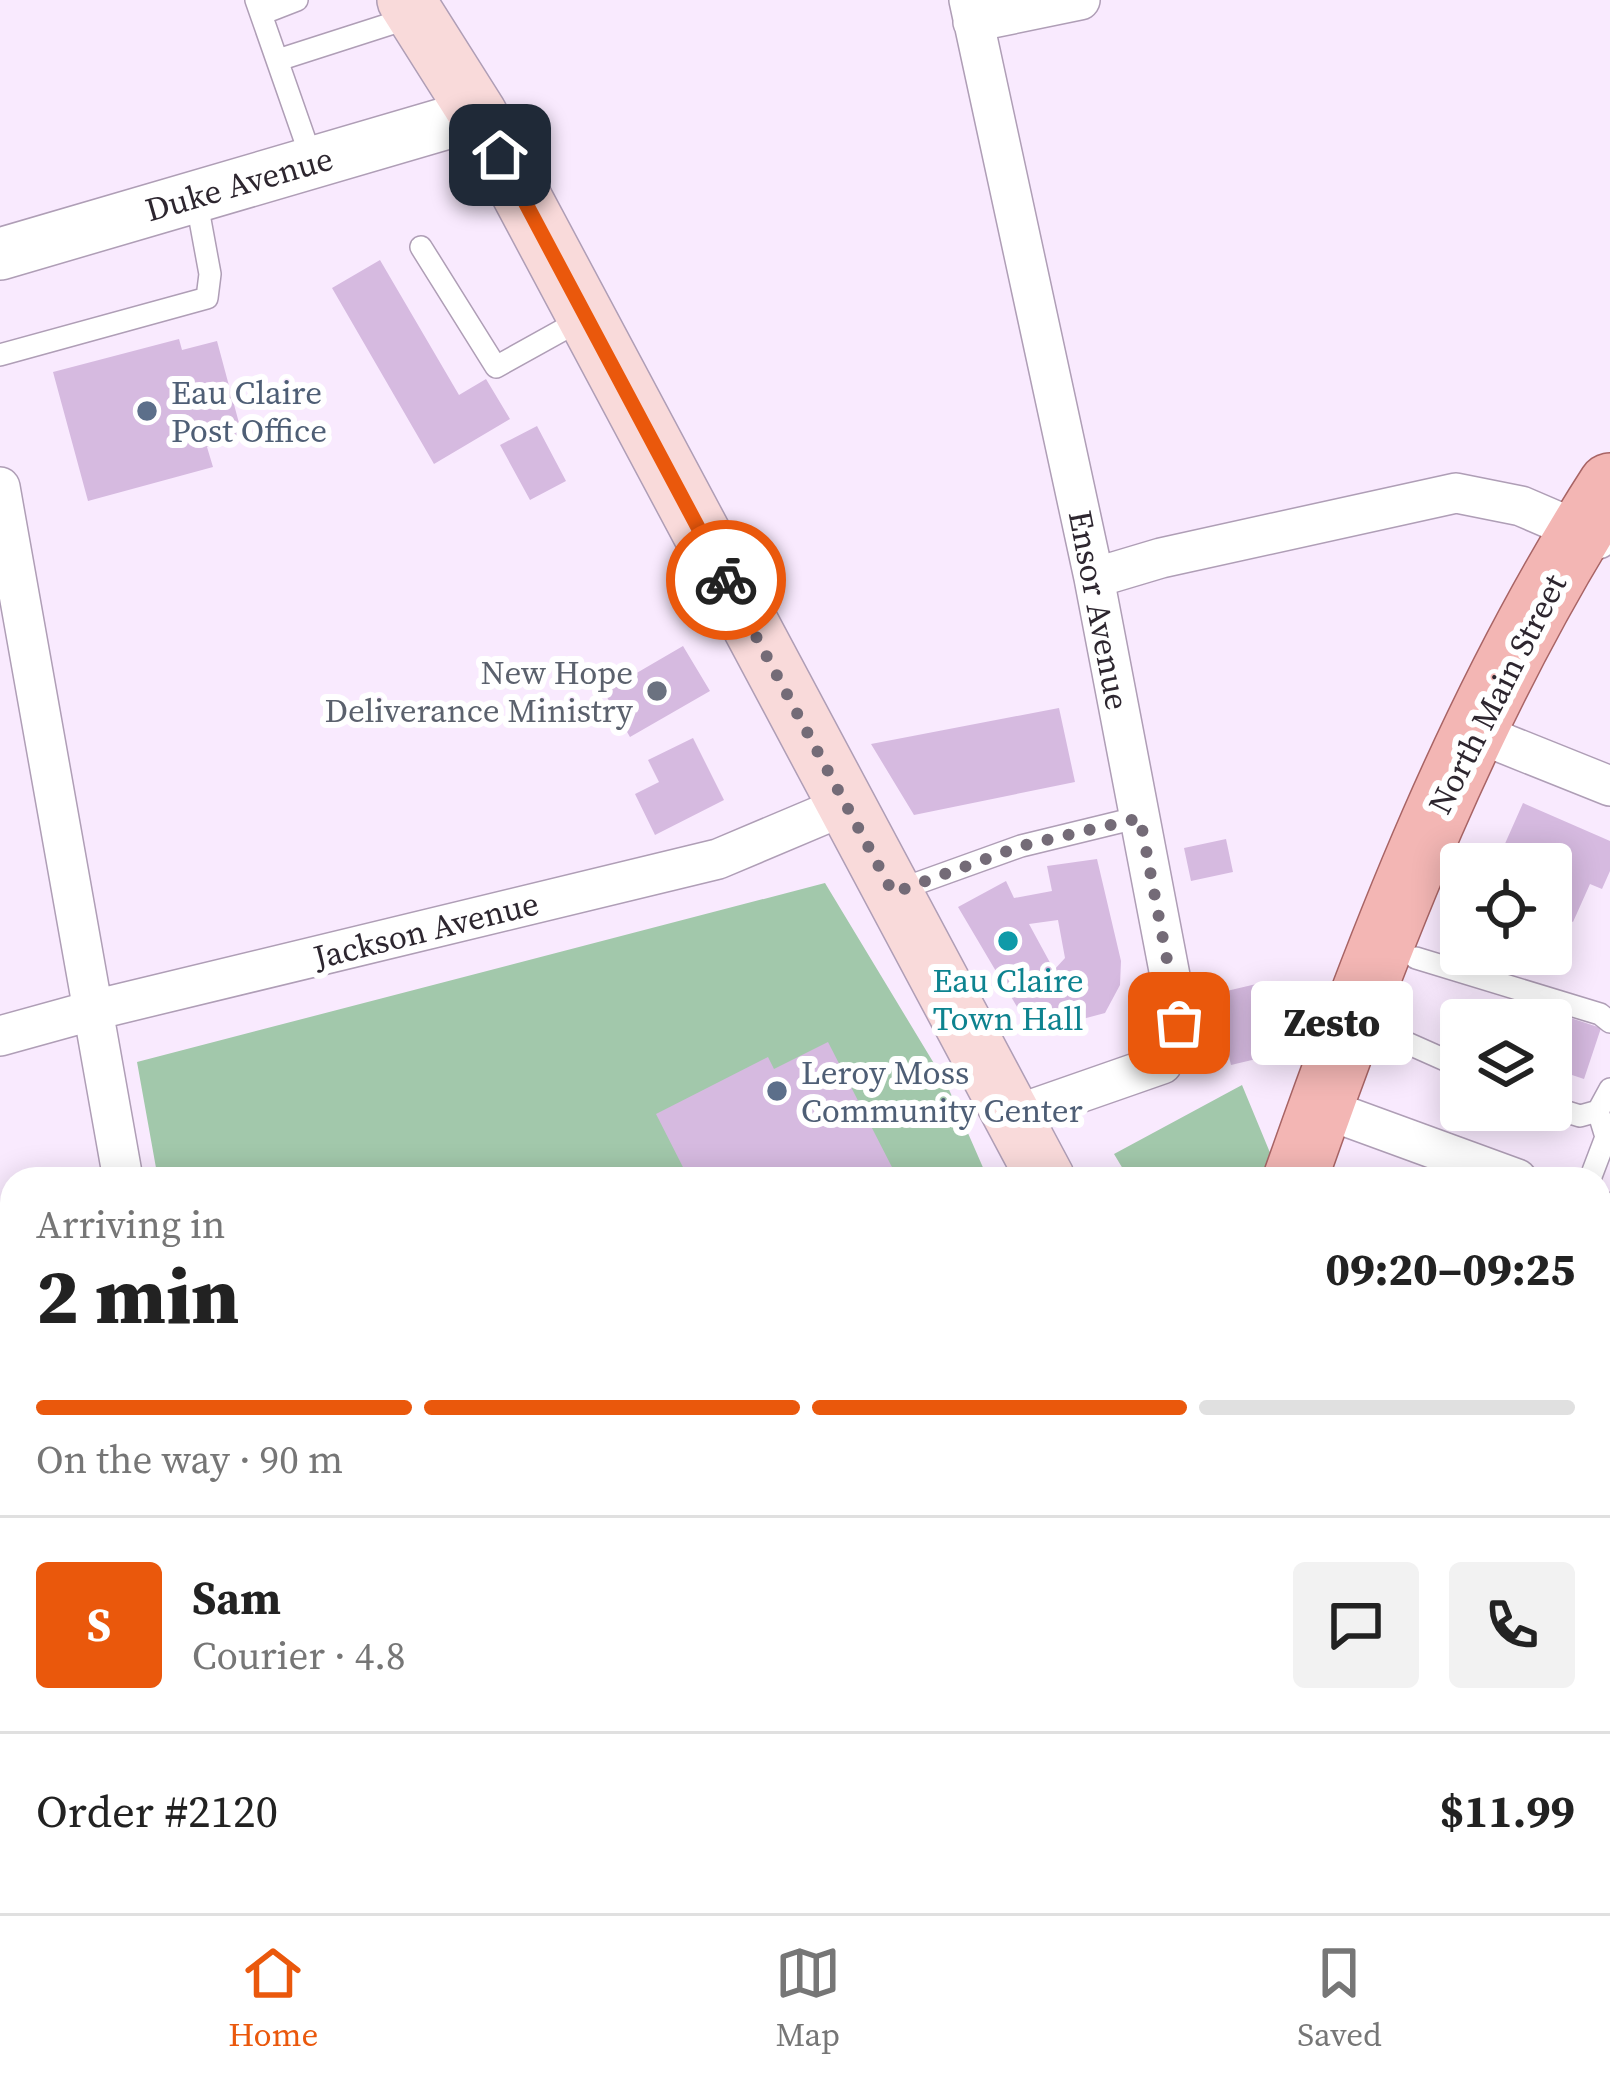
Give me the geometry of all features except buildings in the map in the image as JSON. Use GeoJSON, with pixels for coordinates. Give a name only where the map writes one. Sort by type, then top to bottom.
{"type":"FeatureCollection","features":[{"type":"Feature","properties":{"kind":"main road"},"geometry":{"type":"LineString","coordinates":[[411,8],[478,114],[1040,1167]]}},
{"type":"Feature","properties":{"kind":"main road","name":"North Main Street"},"geometry":{"type":"LineString","coordinates":[[1342,1167],[1340,1113],[1397,901],[1603,530]]}},
{"type":"Feature","properties":{"kind":"main road","name":"North Main Street"},"geometry":{"type":"LineString","coordinates":[[1303,1167],[1389,1035],[1490,736]]}},
{"type":"Feature","properties":{"kind":"street"},"geometry":{"type":"LineString","coordinates":[[971,11],[1080,0]]}},
{"type":"Feature","properties":{"kind":"street","name":"Ensor Avenue"},"geometry":{"type":"LineString","coordinates":[[971,11],[1094,578],[1179,1023],[1162,1064],[1012,1116]]}},
{"type":"Feature","properties":{"kind":"street","name":"Duke Avenue"},"geometry":{"type":"LineString","coordinates":[[0,254],[478,114]]}},
{"type":"Feature","properties":{"kind":"street"},"geometry":{"type":"LineString","coordinates":[[0,488],[121,1167]]}},
{"type":"Feature","properties":{"kind":"street"},"geometry":{"type":"LineString","coordinates":[[1094,578],[1160,558],[1456,493],[1603,530]]}},
{"type":"Feature","properties":{"kind":"street"},"geometry":{"type":"LineString","coordinates":[[1490,736],[1610,786]]}},
{"type":"Feature","properties":{"kind":"street","name":"Jackson Avenue"},"geometry":{"type":"LineString","coordinates":[[0,1036],[718,859],[846,805]]}},
{"type":"Feature","properties":{"kind":"street"},"geometry":{"type":"LineString","coordinates":[[1340,1113],[1485,1167]]}},
{"type":"Feature","properties":{"kind":"lane"},"geometry":{"type":"LineString","coordinates":[[297,0],[258,7],[313,163]]}},
{"type":"Feature","properties":{"kind":"lane"},"geometry":{"type":"LineString","coordinates":[[278,60],[411,8]]}},
{"type":"Feature","properties":{"kind":"lane"},"geometry":{"type":"LineString","coordinates":[[0,356],[207,298],[210,274],[196,197]]}},
{"type":"Feature","properties":{"kind":"lane"},"geometry":{"type":"LineString","coordinates":[[421,248],[496,368],[586,317]]}},
{"type":"Feature","properties":{"kind":"lane"},"geometry":{"type":"LineString","coordinates":[[893,893],[1021,846],[1140,818]]}},
{"type":"Feature","properties":{"kind":"lane"},"geometry":{"type":"LineString","coordinates":[[1416,958],[1600,1014],[1610,1022]]}},
{"type":"Feature","properties":{"kind":"lane"},"geometry":{"type":"LineString","coordinates":[[1389,1035],[1440,1058]]}},
{"type":"Feature","properties":{"kind":"lane"},"geometry":{"type":"LineString","coordinates":[[1595,1167],[1606,1137],[1598,1111],[1610,1089]]}},
{"type":"Feature","properties":{"kind":"lane"},"geometry":{"type":"LineString","coordinates":[[1572,1114],[1598,1111]]}},
{"type":"Feature","properties":{"kind":"green space"},"geometry":{"type":"Polygon","coordinates":[[[825,883],[947,1085],[983,1167],[156,1167],[137,1062],[825,883]]]}},
{"type":"Feature","properties":{"kind":"green space"},"geometry":{"type":"Polygon","coordinates":[[[1242,1085],[1273,1160],[1271,1167],[1122,1167],[1114,1154],[1242,1085]]]}},
{"type":"Feature","properties":{"kind":"way so far"},"geometry":{"type":"LineString","coordinates":[[726,580],[893,893],[1021,846],[1140,818],[1179,1023]]}},
{"type":"Feature","properties":{"kind":"place","name":"Eau Claire Post Office"},"geometry":{"type":"Point","coordinates":[147,411]}},
{"type":"Feature","properties":{"kind":"place","name":"New Hope Deliverance Ministry"},"geometry":{"type":"Point","coordinates":[657,691]}},
{"type":"Feature","properties":{"kind":"place","name":"Eau Claire Town Hall"},"geometry":{"type":"Point","coordinates":[1008,941]}},
{"type":"Feature","properties":{"kind":"place","name":"Zesto"},"geometry":{"type":"Point","coordinates":[1179,1023]}},
{"type":"Feature","properties":{"kind":"place","name":"Leroy Moss Community Center"},"geometry":{"type":"Point","coordinates":[777,1091]}},
{"type":"Feature","properties":{"kind":"route"},"geometry":{"type":"LineString","coordinates":[[500,155],[726,580]]}}]}
